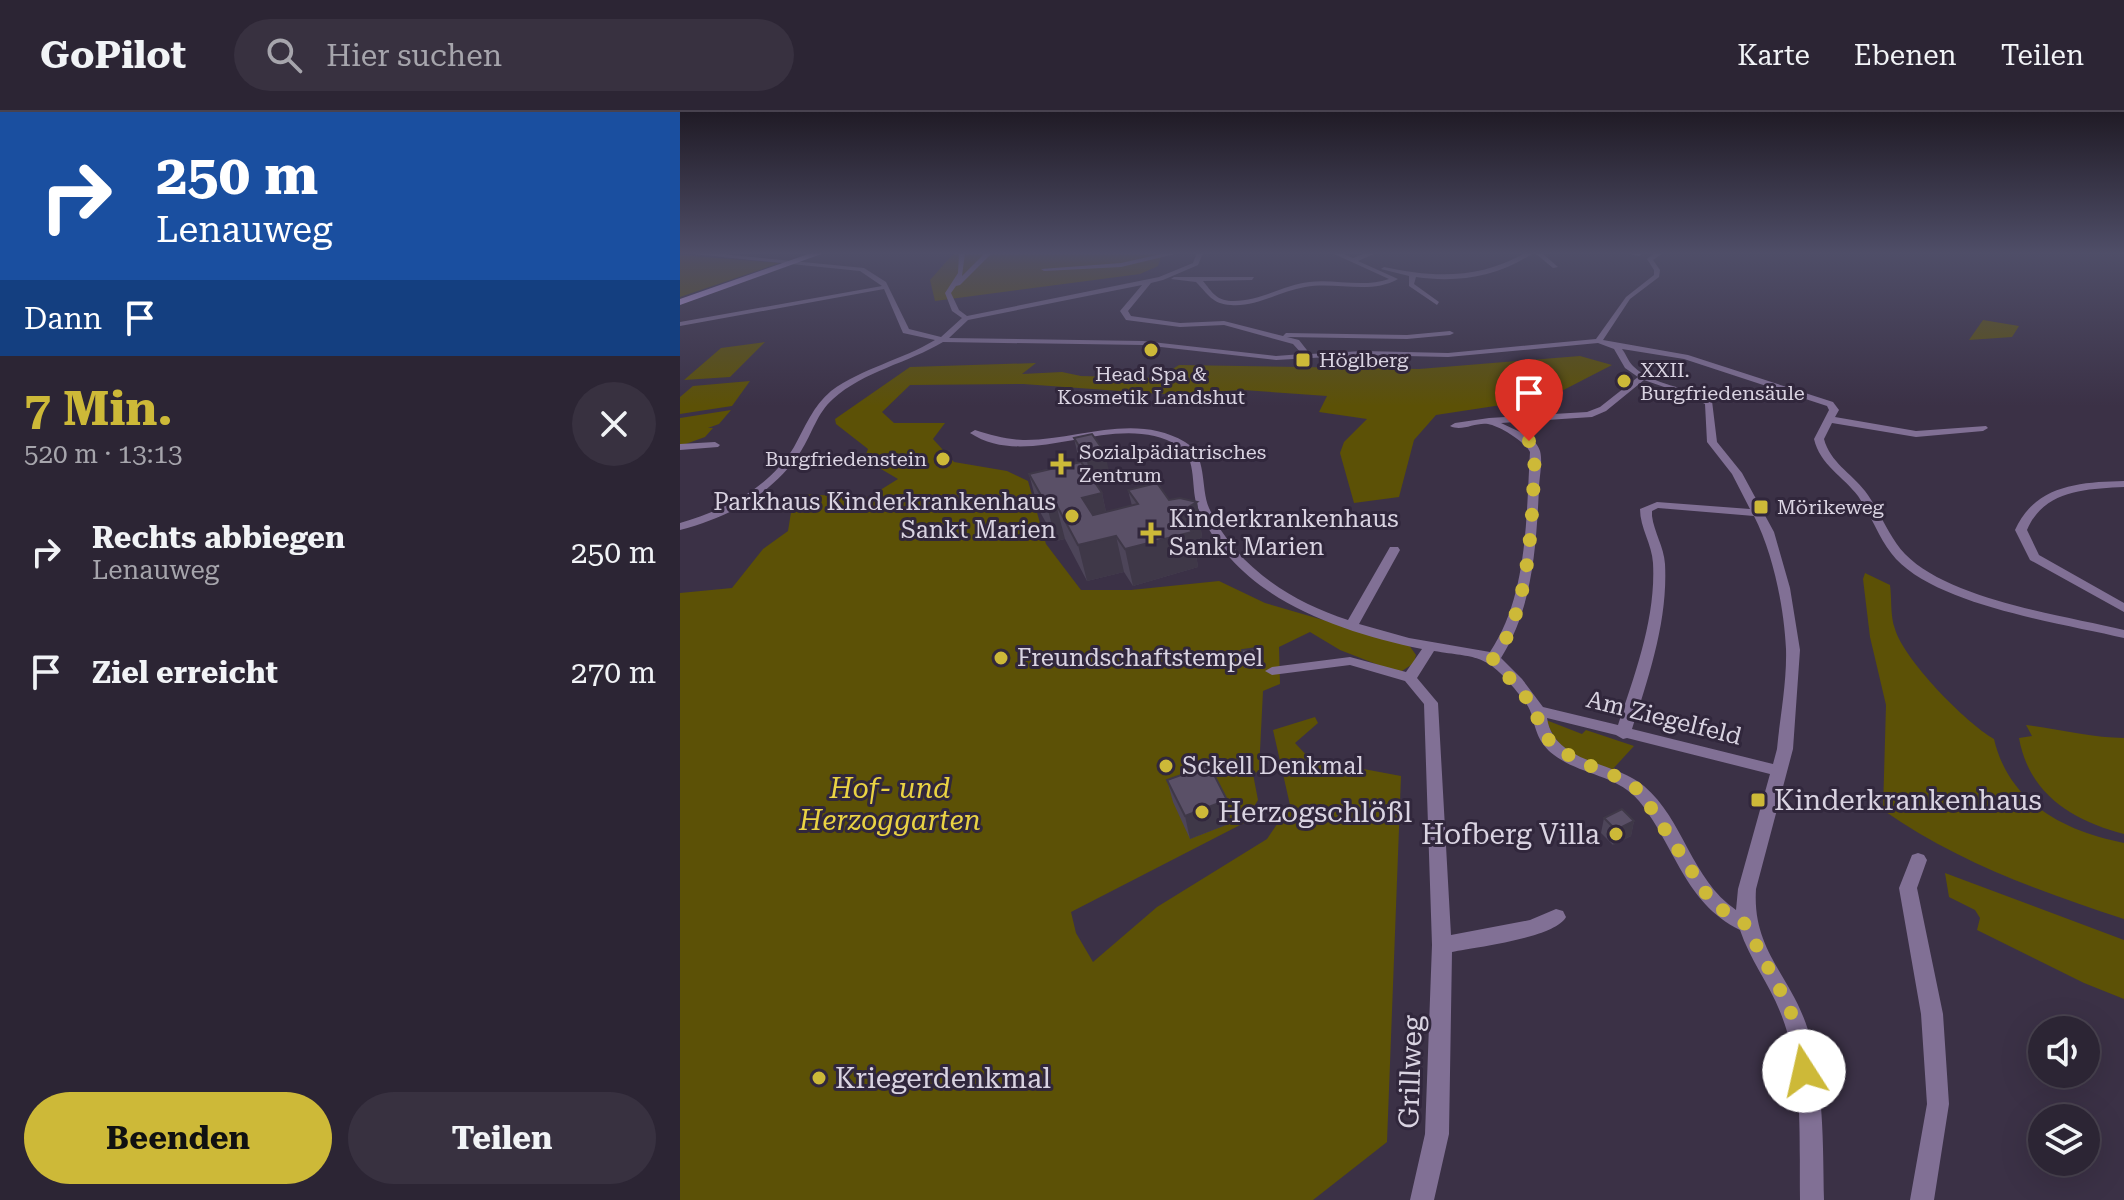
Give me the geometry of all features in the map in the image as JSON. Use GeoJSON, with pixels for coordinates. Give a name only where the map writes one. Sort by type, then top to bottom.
{"type":"FeatureCollection","features":[{"type":"Feature","properties":{"kind":"street"},"geometry":{"type":"LineString","coordinates":[[680,324],[793,304]]}},
{"type":"Feature","properties":{"kind":"street"},"geometry":{"type":"LineString","coordinates":[[894,304],[906,331],[943,340],[1143,343],[1276,358],[1363,353],[1448,355],[1598,341],[1685,357],[1830,404],[1834,410],[1819,439],[1822,450],[1856,486],[1899,554],[1912,566],[1949,586],[2124,634]]}},
{"type":"Feature","properties":{"kind":"street"},"geometry":{"type":"LineString","coordinates":[[952,304],[966,318]]}},
{"type":"Feature","properties":{"kind":"street"},"geometry":{"type":"LineString","coordinates":[[680,527],[724,512],[762,490],[796,452],[814,415],[832,395],[862,376],[943,340],[966,318],[1038,304]]}},
{"type":"Feature","properties":{"kind":"street"},"geometry":{"type":"LineString","coordinates":[[1130,304],[1124,311],[1129,318],[1170,325],[1220,323],[1274,335],[1301,345],[1309,357]]}},
{"type":"Feature","properties":{"kind":"street"},"geometry":{"type":"LineString","coordinates":[[1598,341],[1624,304]]}},
{"type":"Feature","properties":{"kind":"street"},"geometry":{"type":"LineString","coordinates":[[1274,335],[1407,337],[1450,333]]}},
{"type":"Feature","properties":{"kind":"street"},"geometry":{"type":"LineString","coordinates":[[1614,345],[1628,367],[1643,377],[1691,393],[1709,403],[1712,442],[1737,473],[1759,513],[1782,578],[1793,650],[1790,715],[1779,771],[1747,889],[1745,924],[1796,1026],[1810,1117],[1812,1200]]}},
{"type":"Feature","properties":{"kind":"street"},"geometry":{"type":"LineString","coordinates":[[1455,426],[1589,415],[1603,409],[1643,377]]}},
{"type":"Feature","properties":{"kind":"street"},"geometry":{"type":"LineString","coordinates":[[1828,419],[1916,434],[1983,428]]}},
{"type":"Feature","properties":{"kind":"street"},"geometry":{"type":"LineString","coordinates":[[1489,421],[1529,441],[1535,452],[1532,531],[1516,608],[1502,648],[1493,659]]}},
{"type":"Feature","properties":{"kind":"street"},"geometry":{"type":"LineString","coordinates":[[975,433],[991,441],[1014,444],[1101,433],[1152,434],[1173,439],[1192,453],[1202,505],[1240,560],[1258,579],[1308,608],[1352,624],[1430,647],[1493,659],[1537,710],[1538,726],[1557,749],[1620,778],[1640,791],[1713,904],[1745,924]]}},
{"type":"Feature","properties":{"kind":"street"},"geometry":{"type":"LineString","coordinates":[[680,447],[715,445]]}},
{"type":"Feature","properties":{"kind":"street"},"geometry":{"type":"LineString","coordinates":[[2124,484],[2081,488],[2053,496],[2030,511],[2021,530],[2034,557],[2124,608]]}},
{"type":"Feature","properties":{"kind":"street"},"geometry":{"type":"LineString","coordinates":[[1623,734],[1649,654],[1660,585],[1659,557],[1646,509],[1657,505],[1759,513]]}},
{"type":"Feature","properties":{"kind":"street"},"geometry":{"type":"LineString","coordinates":[[1352,624],[1394,550]]}},
{"type":"Feature","properties":{"kind":"street"},"geometry":{"type":"LineString","coordinates":[[1272,671],[1350,661],[1399,678],[1410,678],[1430,647]]}},
{"type":"Feature","properties":{"kind":"street","name":"Grillweg"},"geometry":{"type":"LineString","coordinates":[[1410,678],[1431,703],[1442,945],[1437,1134],[1422,1200]]}},
{"type":"Feature","properties":{"kind":"street","name":"Am Ziegelfeld"},"geometry":{"type":"LineString","coordinates":[[1537,710],[1779,771]]}},
{"type":"Feature","properties":{"kind":"street"},"geometry":{"type":"LineString","coordinates":[[1918,860],[1908,888],[1932,1014],[1938,1104],[1922,1200]]}},
{"type":"Feature","properties":{"kind":"street"},"geometry":{"type":"LineString","coordinates":[[1442,945],[1533,928],[1556,917]]}},
{"type":"Feature","properties":{"kind":"green space"},"geometry":{"type":"Polygon","coordinates":[[[1983,320],[2019,326],[2012,337],[1969,340],[1983,320]]]}},
{"type":"Feature","properties":{"kind":"green space"},"geometry":{"type":"Polygon","coordinates":[[[765,342],[730,377],[684,380],[721,348],[765,342]]]}},
{"type":"Feature","properties":{"kind":"green space","name":"Hof- und Herzoggarten"},"geometry":{"type":"Polygon","coordinates":[[[1580,356],[1612,365],[1548,398],[1436,415],[1414,440],[1399,497],[1354,503],[1340,453],[1344,442],[1367,419],[1319,412],[1327,396],[1243,390],[1162,394],[1023,384],[910,385],[882,412],[894,423],[945,423],[933,439],[954,462],[1007,471],[1028,481],[1046,544],[1081,590],[1131,590],[1219,581],[1265,603],[1409,645],[1416,655],[1414,663],[1399,673],[1340,650],[1310,632],[1279,647],[1280,684],[1263,691],[1259,771],[1253,774],[1258,800],[1244,823],[1071,912],[1076,933],[1093,962],[1157,907],[1267,839],[1290,805],[1273,730],[1315,717],[1318,723],[1295,743],[1310,759],[1401,776],[1387,1142],[1313,1200],[680,1200],[680,593],[732,588],[763,549],[788,531],[794,494],[869,497],[898,479],[864,459],[868,449],[836,424],[835,419],[910,367],[1036,363],[1022,374],[1062,372],[1081,376],[1158,378],[1179,365],[1419,369],[1580,356]]]}},
{"type":"Feature","properties":{"kind":"green space"},"geometry":{"type":"Polygon","coordinates":[[[750,381],[732,406],[680,414],[680,397],[693,386],[750,381]]]}},
{"type":"Feature","properties":{"kind":"green space"},"geometry":{"type":"Polygon","coordinates":[[[731,410],[719,424],[708,428],[713,428],[705,437],[680,446],[680,418],[731,410]]]}},
{"type":"Feature","properties":{"kind":"green space"},"geometry":{"type":"Polygon","coordinates":[[[1865,573],[1890,585],[1893,624],[1910,657],[1953,705],[1994,739],[2012,781],[2026,797],[2060,822],[2124,843],[2124,919],[1999,874],[1939,845],[1883,810],[1886,705],[1870,637],[1863,579],[1865,573]]]}},
{"type":"Feature","properties":{"kind":"green space"},"geometry":{"type":"Polygon","coordinates":[[[1546,720],[1582,734],[1586,730],[1634,746],[1611,771],[1564,748],[1546,720]]]}},
{"type":"Feature","properties":{"kind":"green space"},"geometry":{"type":"Polygon","coordinates":[[[2026,725],[2124,738],[2124,834],[2087,821],[2056,802],[2043,789],[2024,758],[2019,738],[2032,736],[2026,725]]]}},
{"type":"Feature","properties":{"kind":"green space"},"geometry":{"type":"Polygon","coordinates":[[[1945,873],[2124,940],[2124,999],[2084,983],[1977,930],[1980,918],[1975,910],[1949,897],[1945,873]]]}},
{"type":"Feature","properties":{"kind":"building"},"geometry":{"type":"Polygon","coordinates":[[[1092,434],[1105,453],[1086,457],[1074,438],[1092,434]]]}},
{"type":"Feature","properties":{"kind":"building"},"geometry":{"type":"Polygon","coordinates":[[[1081,462],[1102,493],[1082,498],[1093,515],[1138,504],[1128,490],[1157,483],[1169,500],[1180,498],[1197,502],[1178,513],[1192,532],[1125,549],[1116,536],[1078,545],[1056,504],[1047,506],[1029,474],[1081,462]]]}},
{"type":"Feature","properties":{"kind":"building"},"geometry":{"type":"Polygon","coordinates":[[[1257,648],[1258,659],[1243,661],[1242,650],[1257,648]]]}},
{"type":"Feature","properties":{"kind":"building"},"geometry":{"type":"Polygon","coordinates":[[[1209,765],[1227,800],[1185,816],[1167,780],[1209,765]]]}},
{"type":"Feature","properties":{"kind":"building"},"geometry":{"type":"Polygon","coordinates":[[[1622,809],[1634,821],[1616,830],[1604,818],[1622,809]]]}},
{"type":"Feature","properties":{"kind":"place","name":"Head Spa & Kosmetik Landshut"},"geometry":{"type":"Point","coordinates":[1151,350]}},
{"type":"Feature","properties":{"kind":"place","name":"Höglberg"},"geometry":{"type":"Point","coordinates":[1303,360]}},
{"type":"Feature","properties":{"kind":"place","name":"XXII. Burgfriedensäule"},"geometry":{"type":"Point","coordinates":[1624,381]}},
{"type":"Feature","properties":{"kind":"place","name":"Burgfriedenstein"},"geometry":{"type":"Point","coordinates":[943,459]}},
{"type":"Feature","properties":{"kind":"place","name":"Sozialpädiatrisches Zentrum"},"geometry":{"type":"Point","coordinates":[1061,464]}},
{"type":"Feature","properties":{"kind":"place","name":"Mörikeweg"},"geometry":{"type":"Point","coordinates":[1761,507]}},
{"type":"Feature","properties":{"kind":"place","name":"Parkhaus Kinderkrankenhaus Sankt Marien"},"geometry":{"type":"Point","coordinates":[1072,516]}},
{"type":"Feature","properties":{"kind":"place","name":"Kinderkrankenhaus Sankt Marien"},"geometry":{"type":"Point","coordinates":[1151,533]}},
{"type":"Feature","properties":{"kind":"place","name":"Freundschaftstempel"},"geometry":{"type":"Point","coordinates":[1001,658]}},
{"type":"Feature","properties":{"kind":"place","name":"Sckell Denkmal"},"geometry":{"type":"Point","coordinates":[1166,766]}},
{"type":"Feature","properties":{"kind":"place","name":"Kinderkrankenhaus"},"geometry":{"type":"Point","coordinates":[1758,800]}},
{"type":"Feature","properties":{"kind":"place","name":"Herzogschlößl"},"geometry":{"type":"Point","coordinates":[1202,812]}},
{"type":"Feature","properties":{"kind":"place","name":"Hofberg Villa"},"geometry":{"type":"Point","coordinates":[1616,834]}},
{"type":"Feature","properties":{"kind":"place","name":"Kriegerdenkmal"},"geometry":{"type":"Point","coordinates":[819,1078]}},
{"type":"Feature","properties":{"kind":"route"},"geometry":{"type":"LineString","coordinates":[[1529,441],[1535,452],[1532,531],[1516,608],[1502,648],[1493,659],[1537,710],[1538,726],[1552,744],[1576,760],[1620,778],[1640,791],[1653,806],[1713,904],[1728,917],[1745,924],[1788,1005],[1796,1026],[1804,1071]]}}]}
